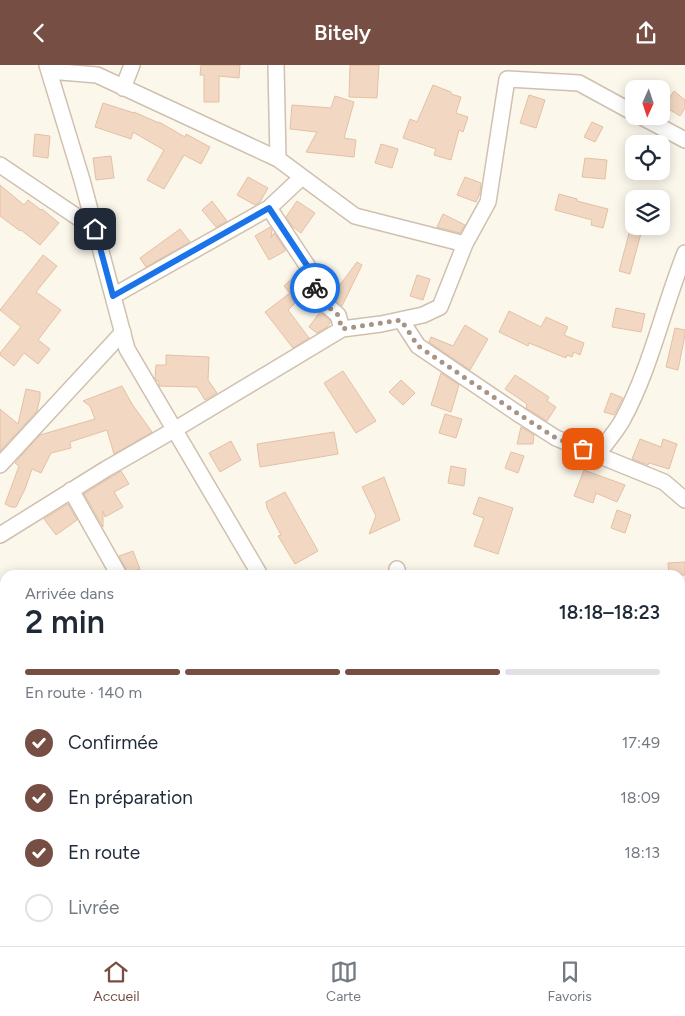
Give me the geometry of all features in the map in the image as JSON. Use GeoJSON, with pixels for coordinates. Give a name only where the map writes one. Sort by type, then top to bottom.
{"type":"FeatureCollection","features":[{"type":"Feature","properties":{"kind":"street"},"geometry":{"type":"LineString","coordinates":[[123,88],[132,65]]}},
{"type":"Feature","properties":{"kind":"street"},"geometry":{"type":"LineString","coordinates":[[276,65],[278,159]]}},
{"type":"Feature","properties":{"kind":"street"},"geometry":{"type":"LineString","coordinates":[[257,570],[127,349],[82,181],[48,68],[96,75],[278,159],[355,216],[465,244]]}},
{"type":"Feature","properties":{"kind":"street"},"geometry":{"type":"LineString","coordinates":[[0,535],[342,329],[401,320],[423,315],[440,307],[465,244],[488,202],[507,79],[579,83],[625,108]]}},
{"type":"Feature","properties":{"kind":"street"},"geometry":{"type":"LineString","coordinates":[[657,125],[685,140]]}},
{"type":"Feature","properties":{"kind":"street"},"geometry":{"type":"LineString","coordinates":[[0,165],[95,229]]}},
{"type":"Feature","properties":{"kind":"street"},"geometry":{"type":"LineString","coordinates":[[113,296],[269,208],[302,177]]}},
{"type":"Feature","properties":{"kind":"street"},"geometry":{"type":"LineString","coordinates":[[269,208],[308,267],[318,298],[338,315],[342,329]]}},
{"type":"Feature","properties":{"kind":"street"},"geometry":{"type":"LineString","coordinates":[[597,455],[621,422],[639,384],[661,327],[685,253]]}},
{"type":"Feature","properties":{"kind":"street"},"geometry":{"type":"LineString","coordinates":[[401,320],[418,346],[556,438],[664,482],[685,500]]}},
{"type":"Feature","properties":{"kind":"street"},"geometry":{"type":"LineString","coordinates":[[0,465],[123,331]]}},
{"type":"Feature","properties":{"kind":"street"},"geometry":{"type":"LineString","coordinates":[[71,491],[116,570]]}},
{"type":"Feature","properties":{"kind":"building"},"geometry":{"type":"Polygon","coordinates":[[[201,65],[240,65],[239,78],[219,76],[219,102],[204,102],[204,75],[200,75],[201,65]]]}},
{"type":"Feature","properties":{"kind":"building"},"geometry":{"type":"Polygon","coordinates":[[[350,65],[379,65],[377,98],[349,97],[350,65]]]}},
{"type":"Feature","properties":{"kind":"building"},"geometry":{"type":"Polygon","coordinates":[[[433,85],[461,97],[456,113],[468,117],[463,132],[459,130],[451,160],[434,155],[436,149],[403,138],[410,119],[417,122],[433,85]]]}},
{"type":"Feature","properties":{"kind":"building"},"geometry":{"type":"Polygon","coordinates":[[[674,91],[685,100],[685,108],[680,116],[670,110],[670,97],[674,91]]]}},
{"type":"Feature","properties":{"kind":"building"},"geometry":{"type":"Polygon","coordinates":[[[529,95],[545,100],[536,128],[520,123],[529,95]]]}},
{"type":"Feature","properties":{"kind":"building"},"geometry":{"type":"Polygon","coordinates":[[[335,96],[354,102],[344,138],[356,140],[354,157],[306,152],[317,132],[290,129],[292,105],[331,108],[335,96]]]}},
{"type":"Feature","properties":{"kind":"building"},"geometry":{"type":"Polygon","coordinates":[[[103,103],[159,122],[185,137],[186,134],[210,147],[201,164],[184,155],[164,189],[147,180],[164,150],[133,132],[131,139],[95,127],[103,103]]]}},
{"type":"Feature","properties":{"kind":"building"},"geometry":{"type":"Polygon","coordinates":[[[592,122],[603,127],[595,142],[584,137],[592,122]]]}},
{"type":"Feature","properties":{"kind":"building"},"geometry":{"type":"Polygon","coordinates":[[[35,134],[50,136],[48,158],[33,156],[35,134]]]}},
{"type":"Feature","properties":{"kind":"building"},"geometry":{"type":"Polygon","coordinates":[[[381,144],[398,149],[392,168],[375,163],[381,144]]]}},
{"type":"Feature","properties":{"kind":"building"},"geometry":{"type":"Polygon","coordinates":[[[111,156],[114,178],[96,180],[93,158],[111,156]]]}},
{"type":"Feature","properties":{"kind":"building"},"geometry":{"type":"Polygon","coordinates":[[[585,158],[607,160],[605,179],[582,177],[585,158]]]}},
{"type":"Feature","properties":{"kind":"building"},"geometry":{"type":"Polygon","coordinates":[[[248,177],[268,188],[260,202],[255,205],[237,195],[248,177]]]}},
{"type":"Feature","properties":{"kind":"building"},"geometry":{"type":"Polygon","coordinates":[[[465,177],[481,183],[480,193],[476,202],[457,195],[465,177]]]}},
{"type":"Feature","properties":{"kind":"building"},"geometry":{"type":"Polygon","coordinates":[[[0,185],[24,205],[28,200],[59,223],[40,245],[0,216],[0,185]]]}},
{"type":"Feature","properties":{"kind":"building"},"geometry":{"type":"Polygon","coordinates":[[[559,194],[608,209],[603,228],[591,225],[592,220],[555,210],[559,194]]]}},
{"type":"Feature","properties":{"kind":"building"},"geometry":{"type":"Polygon","coordinates":[[[212,201],[227,221],[216,227],[202,210],[212,201]]]}},
{"type":"Feature","properties":{"kind":"building"},"geometry":{"type":"Polygon","coordinates":[[[297,201],[315,213],[301,233],[293,227],[286,217],[297,201]]]}},
{"type":"Feature","properties":{"kind":"building"},"geometry":{"type":"Polygon","coordinates":[[[443,214],[465,225],[460,233],[437,227],[443,214]]]}},
{"type":"Feature","properties":{"kind":"building"},"geometry":{"type":"Polygon","coordinates":[[[270,227],[272,230],[271,238],[274,233],[285,251],[269,260],[255,236],[270,227]]]}},
{"type":"Feature","properties":{"kind":"building"},"geometry":{"type":"Polygon","coordinates":[[[180,229],[190,242],[146,267],[140,258],[180,229]]]}},
{"type":"Feature","properties":{"kind":"building"},"geometry":{"type":"Polygon","coordinates":[[[629,235],[641,235],[630,274],[619,271],[629,235]]]}},
{"type":"Feature","properties":{"kind":"building"},"geometry":{"type":"Polygon","coordinates":[[[43,255],[57,266],[36,292],[61,310],[38,340],[50,349],[38,364],[24,353],[14,366],[0,353],[21,327],[0,310],[43,255]]]}},
{"type":"Feature","properties":{"kind":"building"},"geometry":{"type":"Polygon","coordinates":[[[357,262],[362,265],[342,306],[331,297],[357,262]]]}},
{"type":"Feature","properties":{"kind":"building"},"geometry":{"type":"Polygon","coordinates":[[[297,274],[302,278],[306,292],[288,310],[309,338],[293,348],[265,312],[290,293],[284,286],[297,274]]]}},
{"type":"Feature","properties":{"kind":"building"},"geometry":{"type":"Polygon","coordinates":[[[417,275],[430,279],[423,300],[410,296],[417,275]]]}},
{"type":"Feature","properties":{"kind":"building"},"geometry":{"type":"Polygon","coordinates":[[[616,308],[645,314],[641,332],[612,327],[616,308]]]}},
{"type":"Feature","properties":{"kind":"building"},"geometry":{"type":"Polygon","coordinates":[[[509,311],[541,327],[546,317],[568,327],[564,335],[584,343],[580,355],[574,352],[572,357],[567,355],[566,358],[529,343],[528,346],[499,332],[509,311]]]}},
{"type":"Feature","properties":{"kind":"building"},"geometry":{"type":"Polygon","coordinates":[[[320,312],[330,320],[330,323],[317,333],[309,327],[320,312]]]}},
{"type":"Feature","properties":{"kind":"building"},"geometry":{"type":"Polygon","coordinates":[[[465,325],[488,339],[470,370],[429,342],[431,337],[453,346],[465,325]]]}},
{"type":"Feature","properties":{"kind":"building"},"geometry":{"type":"Polygon","coordinates":[[[675,328],[685,330],[678,370],[666,367],[675,328]]]}},
{"type":"Feature","properties":{"kind":"building"},"geometry":{"type":"Polygon","coordinates":[[[166,355],[209,357],[208,380],[217,393],[205,400],[197,387],[159,386],[159,381],[155,378],[156,365],[166,365],[166,355]]]}},
{"type":"Feature","properties":{"kind":"building"},"geometry":{"type":"Polygon","coordinates":[[[343,371],[376,421],[356,433],[324,383],[343,371]]]}},
{"type":"Feature","properties":{"kind":"building"},"geometry":{"type":"Polygon","coordinates":[[[441,373],[459,385],[451,412],[431,405],[441,373]]]}},
{"type":"Feature","properties":{"kind":"building"},"geometry":{"type":"Polygon","coordinates":[[[515,375],[549,397],[547,401],[556,407],[547,421],[526,408],[527,404],[505,389],[515,375]]]}},
{"type":"Feature","properties":{"kind":"building"},"geometry":{"type":"Polygon","coordinates":[[[401,380],[415,393],[403,405],[389,392],[401,380]]]}},
{"type":"Feature","properties":{"kind":"building"},"geometry":{"type":"Polygon","coordinates":[[[122,386],[152,432],[114,454],[107,430],[70,442],[71,448],[51,453],[41,473],[32,469],[16,507],[5,504],[19,466],[15,463],[40,435],[95,419],[90,406],[83,401],[122,386]]]}},
{"type":"Feature","properties":{"kind":"building"},"geometry":{"type":"Polygon","coordinates":[[[26,389],[40,392],[37,411],[0,451],[0,409],[18,424],[26,389]]]}},
{"type":"Feature","properties":{"kind":"building"},"geometry":{"type":"Polygon","coordinates":[[[611,393],[623,398],[614,415],[604,412],[611,393]]]}},
{"type":"Feature","properties":{"kind":"building"},"geometry":{"type":"Polygon","coordinates":[[[445,414],[462,419],[456,438],[439,433],[445,414]]]}},
{"type":"Feature","properties":{"kind":"building"},"geometry":{"type":"Polygon","coordinates":[[[521,427],[534,435],[533,444],[517,444],[521,427]]]}},
{"type":"Feature","properties":{"kind":"building"},"geometry":{"type":"Polygon","coordinates":[[[334,432],[338,454],[260,467],[257,444],[334,432]]]}},
{"type":"Feature","properties":{"kind":"building"},"geometry":{"type":"Polygon","coordinates":[[[640,439],[661,447],[663,439],[677,444],[669,469],[649,463],[648,465],[632,459],[640,439]]]}},
{"type":"Feature","properties":{"kind":"building"},"geometry":{"type":"Polygon","coordinates":[[[231,441],[241,460],[220,472],[209,453],[231,441]]]}},
{"type":"Feature","properties":{"kind":"building"},"geometry":{"type":"Polygon","coordinates":[[[511,452],[524,456],[518,473],[505,468],[511,452]]]}},
{"type":"Feature","properties":{"kind":"building"},"geometry":{"type":"Polygon","coordinates":[[[451,466],[466,469],[464,486],[448,483],[451,466]]]}},
{"type":"Feature","properties":{"kind":"building"},"geometry":{"type":"Polygon","coordinates":[[[584,470],[625,485],[617,502],[596,493],[593,503],[574,496],[584,470]]]}},
{"type":"Feature","properties":{"kind":"building"},"geometry":{"type":"Polygon","coordinates":[[[121,471],[129,484],[114,492],[123,507],[105,517],[103,511],[103,527],[84,494],[121,471]]]}},
{"type":"Feature","properties":{"kind":"building"},"geometry":{"type":"Polygon","coordinates":[[[384,477],[400,520],[369,534],[376,516],[362,487],[384,477]]]}},
{"type":"Feature","properties":{"kind":"building"},"geometry":{"type":"Polygon","coordinates":[[[285,492],[318,551],[295,564],[278,536],[281,535],[267,508],[266,502],[285,492]]]}},
{"type":"Feature","properties":{"kind":"building"},"geometry":{"type":"Polygon","coordinates":[[[479,497],[513,508],[498,554],[474,546],[484,518],[473,514],[479,497]]]}},
{"type":"Feature","properties":{"kind":"building"},"geometry":{"type":"Polygon","coordinates":[[[68,504],[77,520],[56,535],[44,519],[68,504]]]}},
{"type":"Feature","properties":{"kind":"building"},"geometry":{"type":"Polygon","coordinates":[[[617,510],[631,515],[625,533],[611,528],[617,510]]]}},
{"type":"Feature","properties":{"kind":"building"},"geometry":{"type":"Polygon","coordinates":[[[133,551],[140,569],[126,570],[119,556],[133,551]]]}},
{"type":"Feature","properties":{"kind":"building"},"geometry":{"type":"Polygon","coordinates":[[[685,562],[685,570],[669,570],[668,563],[685,562]]]}},
{"type":"Feature","properties":{"kind":"way so far"},"geometry":{"type":"LineString","coordinates":[[315,288],[318,298],[338,315],[342,329],[401,320],[418,346],[556,438],[583,449]]}},
{"type":"Feature","properties":{"kind":"route"},"geometry":{"type":"LineString","coordinates":[[95,229],[113,296],[269,208],[308,267],[315,288]]}}]}
